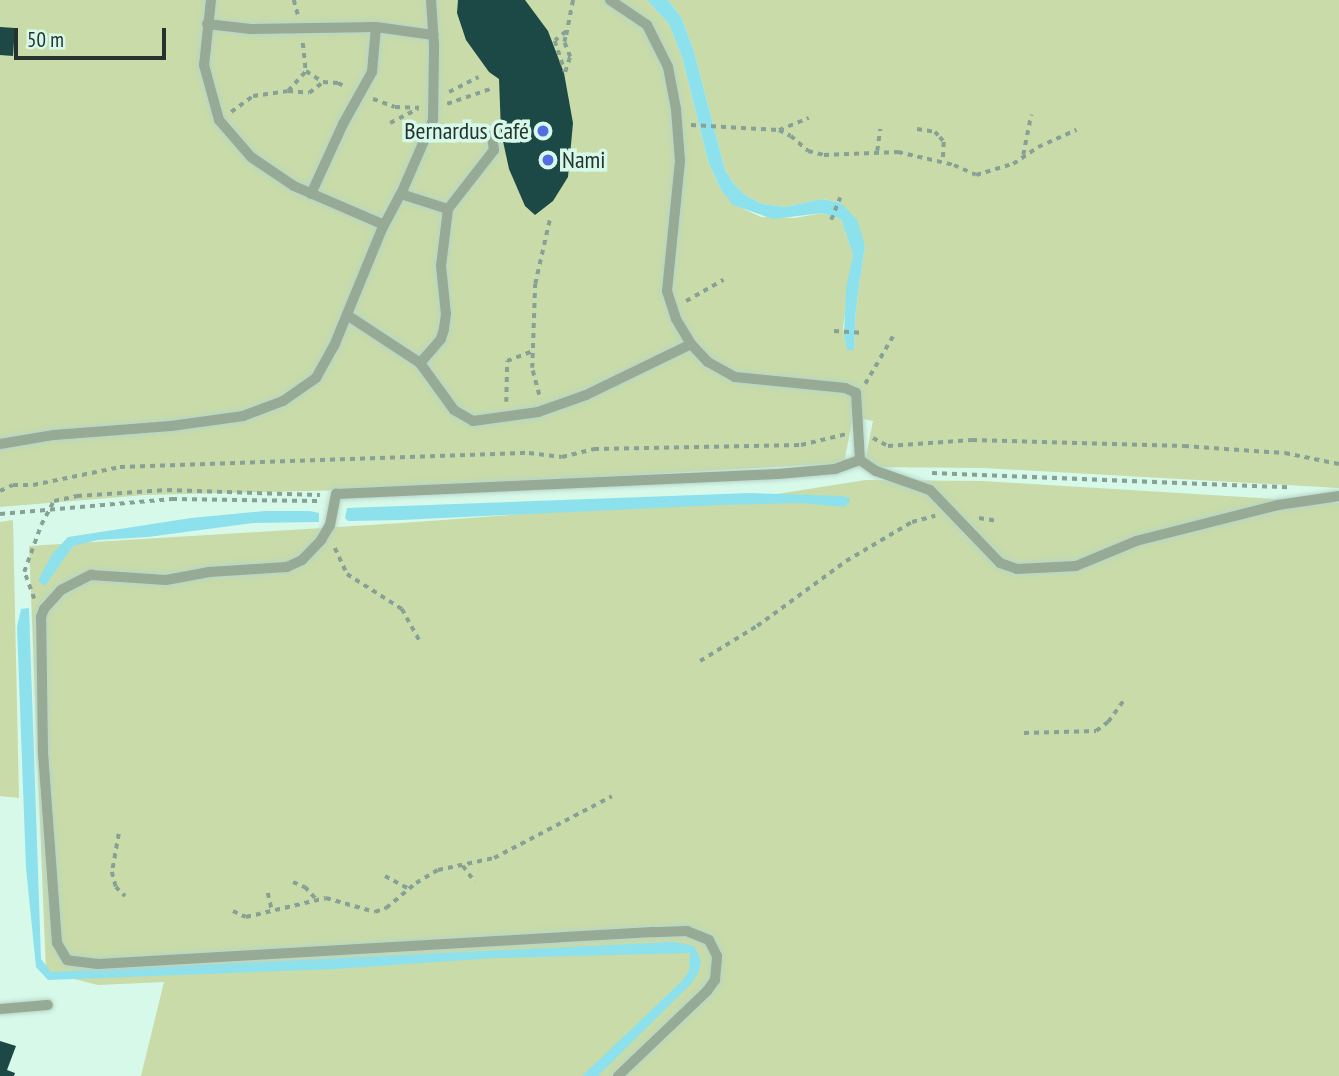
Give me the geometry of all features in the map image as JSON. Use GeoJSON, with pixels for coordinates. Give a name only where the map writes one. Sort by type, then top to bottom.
{"type":"FeatureCollection","features":[{"type":"Feature","properties":{"kind":"lane"},"geometry":{"type":"LineString","coordinates":[[211,0],[204,65],[219,120],[251,157],[311,194],[384,225]]}},
{"type":"Feature","properties":{"kind":"lane"},"geometry":{"type":"LineString","coordinates":[[0,444],[54,435],[243,416],[283,401],[316,379],[433,120],[431,0]]}},
{"type":"Feature","properties":{"kind":"lane"},"geometry":{"type":"LineString","coordinates":[[610,0],[647,25],[667,67],[676,108],[680,176],[667,290],[673,311],[691,344],[708,362],[735,377],[845,388],[856,393],[860,460],[876,471],[930,490],[1000,563],[1017,569],[1076,566],[1124,545],[1165,533],[1278,505],[1339,496]]}},
{"type":"Feature","properties":{"kind":"lane"},"geometry":{"type":"LineString","coordinates":[[207,24],[251,29],[376,27],[433,34]]}},
{"type":"Feature","properties":{"kind":"lane"},"geometry":{"type":"LineString","coordinates":[[311,194],[343,124],[372,72],[376,27]]}},
{"type":"Feature","properties":{"kind":"lane"},"geometry":{"type":"LineString","coordinates":[[420,363],[441,339],[444,330],[446,314],[441,266],[448,209],[494,150],[492,135]]}},
{"type":"Feature","properties":{"kind":"lane"},"geometry":{"type":"LineString","coordinates":[[401,194],[448,209]]}},
{"type":"Feature","properties":{"kind":"lane"},"geometry":{"type":"LineString","coordinates":[[347,314],[420,363],[441,396],[462,417],[473,421],[503,419],[547,409],[586,395],[691,344]]}},
{"type":"Feature","properties":{"kind":"lane"},"geometry":{"type":"LineString","coordinates":[[618,1076],[707,992],[715,979],[716,956],[709,940],[687,931],[653,932],[98,964],[67,960],[57,943],[55,929],[43,752],[41,617],[50,601],[61,590],[91,575],[166,580],[209,572],[287,567],[302,560],[330,526],[336,494],[778,474],[835,469],[860,460]]}},
{"type":"Feature","properties":{"kind":"lane"},"geometry":{"type":"LineString","coordinates":[[0,1009],[48,1005]]}},
{"type":"Feature","properties":{"kind":"path"},"geometry":{"type":"LineString","coordinates":[[566,32],[555,41],[565,72],[570,57],[564,42],[573,0]]}},
{"type":"Feature","properties":{"kind":"path"},"geometry":{"type":"LineString","coordinates":[[288,91],[306,71]]}},
{"type":"Feature","properties":{"kind":"path"},"geometry":{"type":"LineString","coordinates":[[219,120],[253,96],[288,91],[309,93],[323,82]]}},
{"type":"Feature","properties":{"kind":"path"},"geometry":{"type":"LineString","coordinates":[[1023,155],[1031,114]]}},
{"type":"Feature","properties":{"kind":"path"},"geometry":{"type":"LineString","coordinates":[[689,125],[779,130],[809,118]]}},
{"type":"Feature","properties":{"kind":"path"},"geometry":{"type":"LineString","coordinates":[[877,152],[880,129]]}},
{"type":"Feature","properties":{"kind":"path"},"geometry":{"type":"LineString","coordinates":[[917,129],[934,132],[940,137],[943,142],[943,162]]}},
{"type":"Feature","properties":{"kind":"path"},"geometry":{"type":"LineString","coordinates":[[779,130],[808,151],[816,153],[898,152],[943,162],[976,175],[1013,164],[1023,155],[1076,130]]}},
{"type":"Feature","properties":{"kind":"path"},"geometry":{"type":"LineString","coordinates":[[831,220],[840,198]]}},
{"type":"Feature","properties":{"kind":"path"},"geometry":{"type":"LineString","coordinates":[[547,409],[533,378],[533,350],[537,273],[550,218]]}},
{"type":"Feature","properties":{"kind":"path"},"geometry":{"type":"LineString","coordinates":[[673,311],[716,281],[723,280]]}},
{"type":"Feature","properties":{"kind":"path"},"geometry":{"type":"LineString","coordinates":[[834,331],[864,333]]}},
{"type":"Feature","properties":{"kind":"path"},"geometry":{"type":"LineString","coordinates":[[856,393],[875,369],[893,336]]}},
{"type":"Feature","properties":{"kind":"path"},"geometry":{"type":"LineString","coordinates":[[503,419],[507,361],[526,356],[533,350]]}},
{"type":"Feature","properties":{"kind":"path"},"geometry":{"type":"LineString","coordinates":[[0,491],[13,485],[33,485],[120,467],[529,453],[562,457],[594,449],[801,444],[857,433],[864,433],[888,446],[972,440],[1184,446],[1285,453],[1339,464]]}},
{"type":"Feature","properties":{"kind":"path"},"geometry":{"type":"LineString","coordinates":[[41,617],[27,588],[24,572],[41,525],[54,501],[77,496],[167,490],[290,496],[336,494]]}},
{"type":"Feature","properties":{"kind":"path"},"geometry":{"type":"LineString","coordinates":[[700,662],[768,619],[846,561],[912,522],[929,516],[937,516],[951,522],[959,520]]}},
{"type":"Feature","properties":{"kind":"path"},"geometry":{"type":"LineString","coordinates":[[330,526],[336,553],[347,574],[402,609],[421,642]]}},
{"type":"Feature","properties":{"kind":"path"},"geometry":{"type":"LineString","coordinates":[[1024,733],[1096,731],[1108,722],[1125,699]]}},
{"type":"Feature","properties":{"kind":"path"},"geometry":{"type":"LineString","coordinates":[[233,911],[246,917],[317,900],[336,900],[375,912],[386,908],[409,889],[446,867],[495,858],[612,796]]}},
{"type":"Feature","properties":{"kind":"path"},"geometry":{"type":"LineString","coordinates":[[118,834],[112,872],[116,887],[125,896]]}},
{"type":"Feature","properties":{"kind":"path"},"geometry":{"type":"LineString","coordinates":[[463,866],[475,882]]}},
{"type":"Feature","properties":{"kind":"path"},"geometry":{"type":"LineString","coordinates":[[385,876],[409,889]]}},
{"type":"Feature","properties":{"kind":"path"},"geometry":{"type":"LineString","coordinates":[[293,882],[305,887],[317,900]]}},
{"type":"Feature","properties":{"kind":"path"},"geometry":{"type":"LineString","coordinates":[[268,894],[272,911]]}},
{"type":"Feature","properties":{"kind":"green space"},"geometry":{"type":"Polygon","coordinates":[[[0,0],[647,0],[669,24],[682,57],[708,161],[721,190],[733,204],[761,217],[795,218],[822,213],[841,219],[853,255],[843,328],[847,350],[854,350],[856,308],[865,245],[841,203],[823,199],[786,207],[762,204],[745,195],[733,183],[725,170],[693,48],[681,17],[668,0],[1339,0],[1339,488],[983,468],[864,467],[873,421],[853,417],[844,463],[390,489],[145,495],[0,507],[0,0]]]}},
{"type":"Feature","properties":{"kind":"green space"},"geometry":{"type":"Polygon","coordinates":[[[866,480],[983,481],[1339,503],[1339,1076],[141,1076],[164,982],[98,985],[46,972],[29,546],[402,523],[764,496],[866,480]]]}},
{"type":"Feature","properties":{"kind":"green space"},"geometry":{"type":"Polygon","coordinates":[[[13,520],[19,798],[0,796],[0,522],[13,520]]]}},
{"type":"Feature","properties":{"kind":"water"},"geometry":{"type":"Polygon","coordinates":[[[647,0],[668,0],[681,17],[693,48],[725,170],[733,183],[745,195],[762,204],[786,207],[822,199],[841,203],[857,220],[865,245],[856,308],[854,350],[847,350],[844,335],[846,289],[853,255],[841,219],[822,213],[773,219],[733,205],[721,190],[708,161],[682,57],[669,24],[647,0]]]}},
{"type":"Feature","properties":{"kind":"water"},"geometry":{"type":"Polygon","coordinates":[[[750,493],[842,496],[849,498],[850,502],[844,507],[800,503],[401,520],[348,521],[345,518],[347,508],[750,493]]]}},
{"type":"Feature","properties":{"kind":"water"},"geometry":{"type":"Polygon","coordinates":[[[265,511],[310,511],[319,513],[319,522],[253,523],[148,537],[98,540],[73,546],[45,586],[38,580],[53,553],[68,537],[191,518],[265,511]]]}},
{"type":"Feature","properties":{"kind":"water"},"geometry":{"type":"Polygon","coordinates":[[[29,608],[41,959],[51,972],[673,942],[694,946],[701,960],[699,971],[692,983],[598,1076],[582,1076],[682,981],[689,971],[690,953],[495,958],[335,969],[48,980],[36,967],[26,868],[17,627],[21,609],[29,608]]]}},
{"type":"Feature","properties":{"kind":"building"},"geometry":{"type":"Polygon","coordinates":[[[458,0],[525,0],[548,31],[564,73],[573,123],[568,177],[553,201],[535,215],[525,206],[509,169],[501,132],[499,79],[489,72],[466,40],[457,13],[458,0]]]}},
{"type":"Feature","properties":{"kind":"building"},"geometry":{"type":"Polygon","coordinates":[[[0,27],[15,28],[13,56],[0,55],[0,27]]]}},
{"type":"Feature","properties":{"kind":"building"},"geometry":{"type":"Polygon","coordinates":[[[0,1041],[16,1046],[7,1070],[15,1073],[14,1076],[0,1076],[0,1041]]]}},
{"type":"Feature","properties":{"kind":"place","name":"Bernardus Café"},"geometry":{"type":"Point","coordinates":[543,131]}},
{"type":"Feature","properties":{"kind":"place","name":"Nami"},"geometry":{"type":"Point","coordinates":[548,160]}}]}
